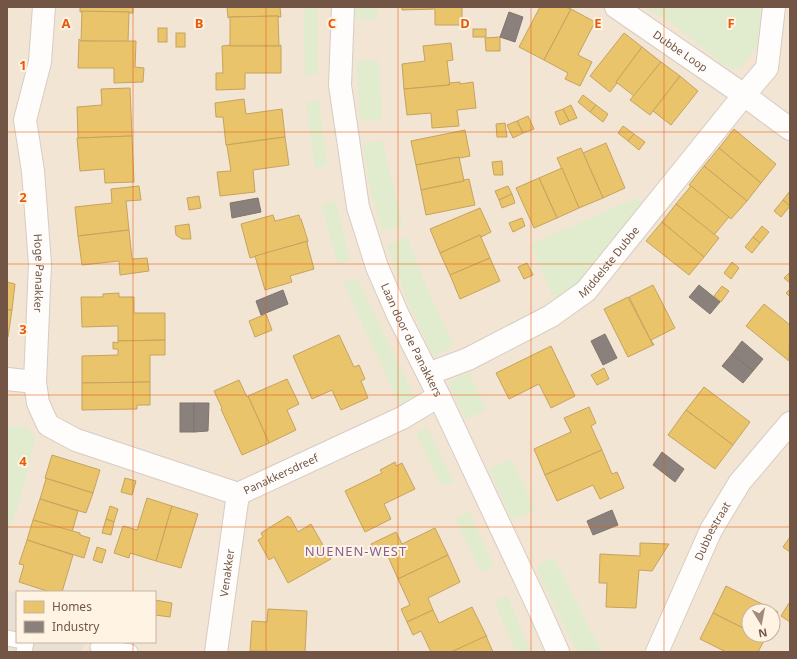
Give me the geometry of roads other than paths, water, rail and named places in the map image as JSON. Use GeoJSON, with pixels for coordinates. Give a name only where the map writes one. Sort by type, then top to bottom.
{"type":"FeatureCollection","features":[{"type":"Feature","properties":{"kind":"street","name":"Hoge Panakker"},"geometry":{"type":"LineString","coordinates":[[44,7],[40,62],[16,119],[33,171],[40,264],[35,382],[38,403],[48,425]]}},
{"type":"Feature","properties":{"kind":"street","name":"Laan door de Panakkers"},"geometry":{"type":"LineString","coordinates":[[343,7],[340,85],[358,207],[377,267],[398,315],[439,396],[540,610],[558,652]]}},
{"type":"Feature","properties":{"kind":"street","name":"Dubbe Loop"},"geometry":{"type":"LineString","coordinates":[[616,7],[744,95],[790,129]]}},
{"type":"Feature","properties":{"kind":"street"},"geometry":{"type":"LineString","coordinates":[[744,95],[767,68],[774,7]]}},
{"type":"Feature","properties":{"kind":"street","name":"Middelste Dubbe"},"geometry":{"type":"LineString","coordinates":[[428,374],[468,358],[551,316],[586,291],[744,95]]}},
{"type":"Feature","properties":{"kind":"street"},"geometry":{"type":"LineString","coordinates":[[7,379],[35,382]]}},
{"type":"Feature","properties":{"kind":"street","name":"Panakkersdreef"},"geometry":{"type":"LineString","coordinates":[[48,425],[76,440],[238,494],[402,418],[439,396]]}},
{"type":"Feature","properties":{"kind":"street","name":"Dubbestraat"},"geometry":{"type":"LineString","coordinates":[[657,652],[711,530],[740,482],[790,423]]}},
{"type":"Feature","properties":{"kind":"street","name":"Venakker"},"geometry":{"type":"LineString","coordinates":[[216,652],[238,494]]}},
{"type":"Feature","properties":{"kind":"lane"},"geometry":{"type":"LineString","coordinates":[[98,646],[130,652]]}},
{"type":"Feature","properties":{"kind":"district","name":"NUENEN-WEST"},"geometry":{"type":"Point","coordinates":[356,551]}}]}
